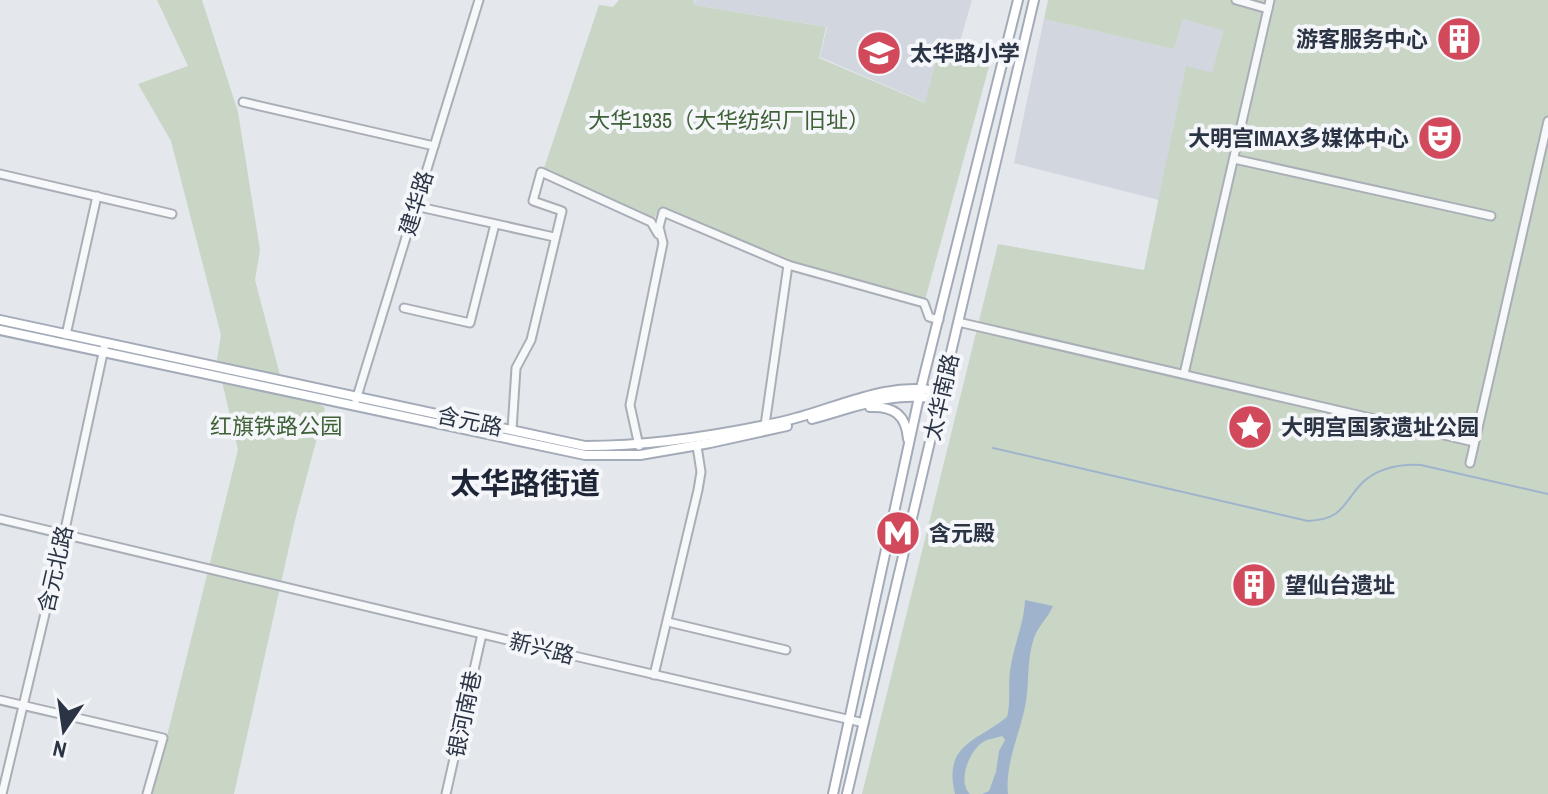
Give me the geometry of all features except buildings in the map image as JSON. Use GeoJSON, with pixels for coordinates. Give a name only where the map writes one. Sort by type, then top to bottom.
{"type":"FeatureCollection","features":[{"type":"Feature","properties":{"kind":"main road","name":"太华南路"},"geometry":{"type":"LineString","coordinates":[[833,794],[920,391],[1018,0]]}},
{"type":"Feature","properties":{"kind":"main road","name":"太华南路"},"geometry":{"type":"LineString","coordinates":[[847,794],[1034,0]]}},
{"type":"Feature","properties":{"kind":"main road","name":"含元路"},"geometry":{"type":"LineString","coordinates":[[0,320],[66,335],[104,349]]}},
{"type":"Feature","properties":{"kind":"main road","name":"含元路"},"geometry":{"type":"LineString","coordinates":[[0,330],[356,402],[585,455],[640,455],[697,446],[764,432],[920,391]]}},
{"type":"Feature","properties":{"kind":"main road","name":"含元路"},"geometry":{"type":"LineString","coordinates":[[356,402],[585,446],[639,446],[765,425],[894,390],[940,396]]}},
{"type":"Feature","properties":{"kind":"main road"},"geometry":{"type":"LineString","coordinates":[[849,409],[877,407],[894,410],[906,424],[909,447]]}},
{"type":"Feature","properties":{"kind":"street","name":"建华路"},"geometry":{"type":"LineString","coordinates":[[356,402],[479,0]]}},
{"type":"Feature","properties":{"kind":"street"},"geometry":{"type":"LineString","coordinates":[[1184,374],[1269,4],[1236,0]]}},
{"type":"Feature","properties":{"kind":"street"},"geometry":{"type":"LineString","coordinates":[[243,102],[434,146]]}},
{"type":"Feature","properties":{"kind":"street"},"geometry":{"type":"LineString","coordinates":[[1470,463],[1548,121]]}},
{"type":"Feature","properties":{"kind":"street"},"geometry":{"type":"LineString","coordinates":[[1234,159],[1491,216]]}},
{"type":"Feature","properties":{"kind":"street"},"geometry":{"type":"LineString","coordinates":[[512,430],[516,368],[531,340],[562,211],[533,201],[541,172],[651,222],[663,243]]}},
{"type":"Feature","properties":{"kind":"street"},"geometry":{"type":"LineString","coordinates":[[0,174],[172,214]]}},
{"type":"Feature","properties":{"kind":"street"},"geometry":{"type":"LineString","coordinates":[[66,335],[97,196]]}},
{"type":"Feature","properties":{"kind":"street"},"geometry":{"type":"LineString","coordinates":[[415,206],[554,237]]}},
{"type":"Feature","properties":{"kind":"street"},"geometry":{"type":"LineString","coordinates":[[639,446],[630,405],[663,243],[659,227],[663,212],[788,265],[924,303],[929,317],[939,320]]}},
{"type":"Feature","properties":{"kind":"street"},"geometry":{"type":"LineString","coordinates":[[404,308],[470,323],[495,224]]}},
{"type":"Feature","properties":{"kind":"street"},"geometry":{"type":"LineString","coordinates":[[765,425],[788,265]]}},
{"type":"Feature","properties":{"kind":"street"},"geometry":{"type":"LineString","coordinates":[[958,322],[1474,442]]}},
{"type":"Feature","properties":{"kind":"street","name":"含元北路"},"geometry":{"type":"LineString","coordinates":[[2,794],[104,349]]}},
{"type":"Feature","properties":{"kind":"street"},"geometry":{"type":"LineString","coordinates":[[654,675],[701,472],[697,446]]}},
{"type":"Feature","properties":{"kind":"street","name":"新兴路"},"geometry":{"type":"LineString","coordinates":[[0,519],[864,723]]}},
{"type":"Feature","properties":{"kind":"street"},"geometry":{"type":"LineString","coordinates":[[668,622],[786,650]]}},
{"type":"Feature","properties":{"kind":"street","name":"银河南巷"},"geometry":{"type":"LineString","coordinates":[[446,794],[482,634]]}},
{"type":"Feature","properties":{"kind":"street"},"geometry":{"type":"LineString","coordinates":[[0,700],[163,738],[147,794]]}},
{"type":"Feature","properties":{"kind":"shaded area","name":"太华路小学"},"geometry":{"type":"Polygon","coordinates":[[[695,0],[972,0],[956,55],[939,51],[926,103],[820,57],[827,27],[694,5],[695,0]]]}},
{"type":"Feature","properties":{"kind":"shaded area"},"geometry":{"type":"Polygon","coordinates":[[[1044,19],[1174,49],[1183,19],[1223,29],[1212,74],[1186,67],[1159,200],[1014,163],[1044,19]]]}},
{"type":"Feature","properties":{"kind":"green space","name":"红旗铁路公园"},"geometry":{"type":"Polygon","coordinates":[[[157,0],[202,0],[238,112],[260,250],[255,280],[280,375],[325,408],[295,520],[234,794],[150,794],[238,450],[217,360],[221,335],[171,141],[138,84],[188,66],[157,0]]]}},
{"type":"Feature","properties":{"kind":"green space","name":"大华1935（大华纺织厂旧址）"},"geometry":{"type":"Polygon","coordinates":[[[619,0],[694,0],[694,5],[826,27],[819,58],[925,103],[939,51],[990,63],[925,300],[791,261],[660,207],[653,221],[551,175],[544,168],[599,5],[613,7],[619,0]]]}},
{"type":"Feature","properties":{"kind":"green space","name":"大明宫国家遗址公园"},"geometry":{"type":"Polygon","coordinates":[[[1048,0],[1548,0],[1548,794],[862,794],[998,244],[1144,270],[1186,66],[1212,73],[1223,30],[1183,19],[1174,49],[1044,19],[1048,0]]]}},
{"type":"Feature","properties":{"kind":"water"},"geometry":{"type":"Polygon","coordinates":[[[1025,600],[1053,606],[1032,647],[1026,698],[1010,761],[1008,794],[982,794],[989,791],[996,772],[999,751],[1005,740],[1002,736],[985,741],[973,752],[965,775],[966,789],[970,794],[955,794],[953,777],[958,754],[1007,717],[1010,671],[1025,600]]]}},
{"type":"Feature","properties":{"kind":"waterway"},"geometry":{"type":"LineString","coordinates":[[993,448],[1308,521],[1336,514],[1362,483],[1375,474],[1405,465],[1421,465],[1548,494]]}},
{"type":"Feature","properties":{"kind":"place","name":"游客服务中心"},"geometry":{"type":"Point","coordinates":[1459,39]}},
{"type":"Feature","properties":{"kind":"place","name":"太华路小学"},"geometry":{"type":"Point","coordinates":[879,53]}},
{"type":"Feature","properties":{"kind":"place","name":"大明宫IMAX多媒体中心"},"geometry":{"type":"Point","coordinates":[1440,138]}},
{"type":"Feature","properties":{"kind":"place","name":"大明宫国家遗址公园"},"geometry":{"type":"Point","coordinates":[1250,427]}},
{"type":"Feature","properties":{"kind":"place","name":"含元殿"},"geometry":{"type":"Point","coordinates":[898,533]}},
{"type":"Feature","properties":{"kind":"place","name":"望仙台遗址"},"geometry":{"type":"Point","coordinates":[1254,585]}},
{"type":"Feature","properties":{"kind":"district","name":"太华路街道"},"geometry":{"type":"Point","coordinates":[525,483]}}]}
